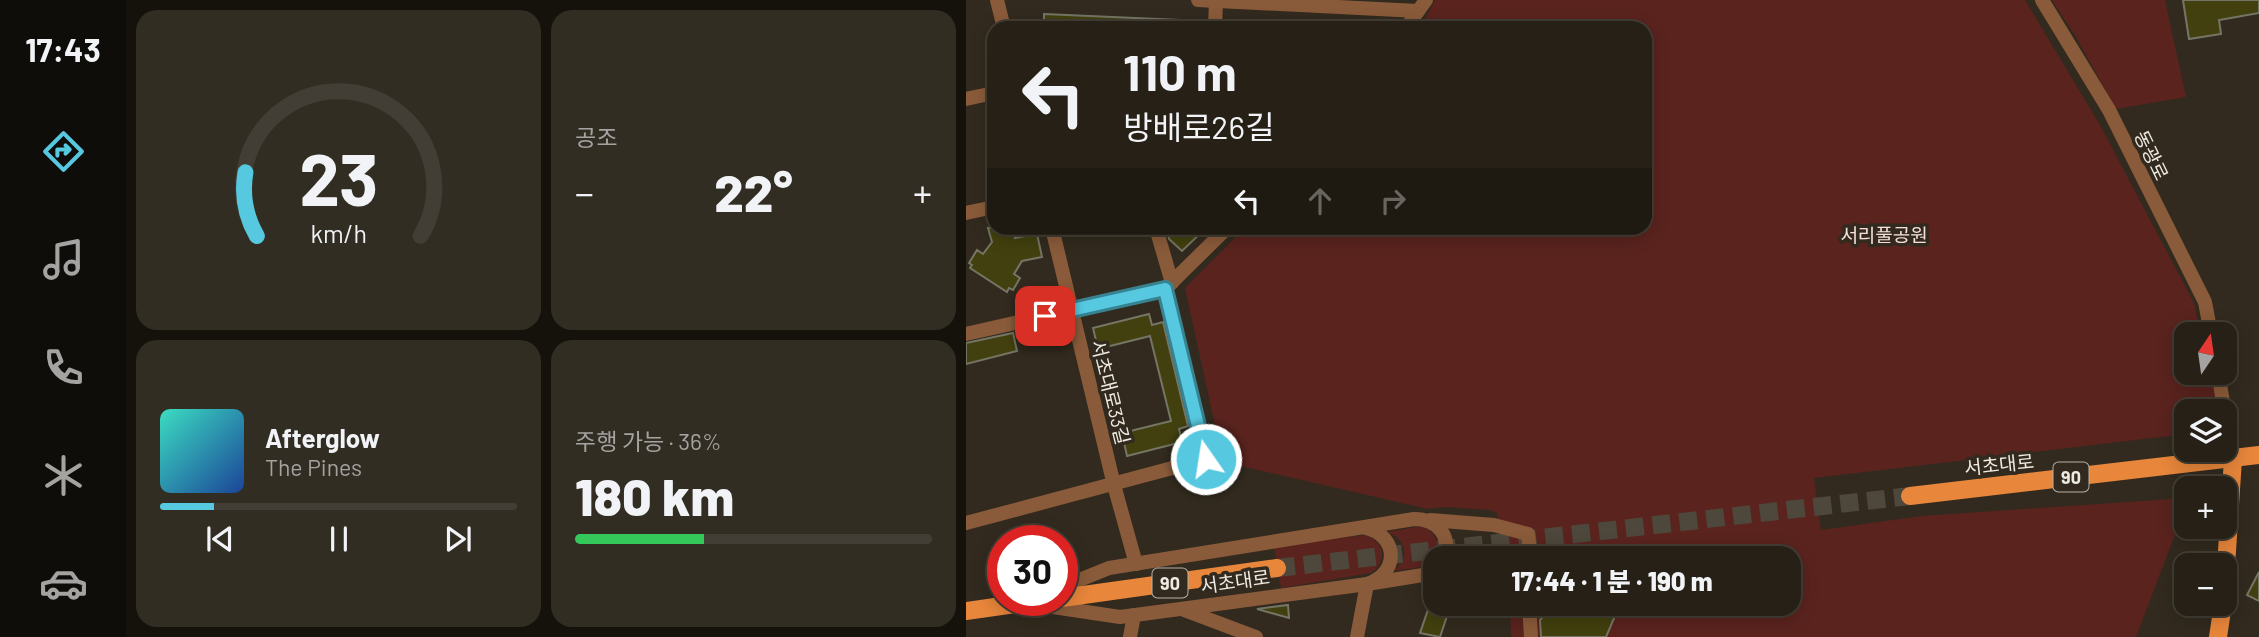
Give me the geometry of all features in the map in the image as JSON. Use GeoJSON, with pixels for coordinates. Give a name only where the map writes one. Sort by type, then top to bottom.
{"type":"FeatureCollection","features":[{"type":"Feature","properties":{"kind":"main road","name":"서초대로"},"geometry":{"type":"LineString","coordinates":[[2237,458],[2259,455]]}},
{"type":"Feature","properties":{"kind":"main road","name":"서초대로"},"geometry":{"type":"LineString","coordinates":[[1910,496],[2207,462]]}},
{"type":"Feature","properties":{"kind":"main road"},"geometry":{"type":"LineString","coordinates":[[2227,553],[2233,462]]}},
{"type":"Feature","properties":{"kind":"main road","name":"서초대로"},"geometry":{"type":"LineString","coordinates":[[1078,596],[1278,568]]}},
{"type":"Feature","properties":{"kind":"main road","name":"서초대로"},"geometry":{"type":"LineString","coordinates":[[966,611],[987,608]]}},
{"type":"Feature","properties":{"kind":"main road"},"geometry":{"type":"LineString","coordinates":[[2218,637],[2221,616]]}},
{"type":"Feature","properties":{"kind":"street"},"geometry":{"type":"LineString","coordinates":[[997,0],[1002,21]]}},
{"type":"Feature","properties":{"kind":"street"},"geometry":{"type":"LineString","coordinates":[[1198,0],[1422,5]]}},
{"type":"Feature","properties":{"kind":"street"},"geometry":{"type":"LineString","coordinates":[[1215,21],[1216,0]]}},
{"type":"Feature","properties":{"kind":"street","name":"동광로"},"geometry":{"type":"LineString","coordinates":[[2042,0],[2109,110],[2204,302],[2208,322]]}},
{"type":"Feature","properties":{"kind":"street"},"geometry":{"type":"LineString","coordinates":[[1411,21],[1422,5]]}},
{"type":"Feature","properties":{"kind":"street"},"geometry":{"type":"LineString","coordinates":[[966,99],[987,94]]}},
{"type":"Feature","properties":{"kind":"street"},"geometry":{"type":"LineString","coordinates":[[966,213],[987,208]]}},
{"type":"Feature","properties":{"kind":"street","name":"서초대로33길"},"geometry":{"type":"LineString","coordinates":[[1054,235],[1114,485],[1136,564]]}},
{"type":"Feature","properties":{"kind":"street"},"geometry":{"type":"LineString","coordinates":[[966,523],[1206,459],[1157,235]]}},
{"type":"Feature","properties":{"kind":"street"},"geometry":{"type":"LineString","coordinates":[[966,334],[1168,286],[1220,235]]}},
{"type":"Feature","properties":{"kind":"street"},"geometry":{"type":"LineString","coordinates":[[1423,519],[1432,522],[1444,534],[1446,546]]}},
{"type":"Feature","properties":{"kind":"street","name":"서초대로"},"geometry":{"type":"LineString","coordinates":[[1078,581],[1109,568],[1423,519],[1494,525],[1528,534],[1530,546]]}},
{"type":"Feature","properties":{"kind":"street"},"geometry":{"type":"LineString","coordinates":[[1357,637],[1367,584],[1383,576],[1388,569],[1391,552],[1383,536],[1367,528],[1359,529]]}},
{"type":"Feature","properties":{"kind":"street","name":"서초대로"},"geometry":{"type":"LineString","coordinates":[[1078,610],[1120,617],[1423,575]]}},
{"type":"Feature","properties":{"kind":"street"},"geometry":{"type":"LineString","coordinates":[[1182,610],[1256,637]]}},
{"type":"Feature","properties":{"kind":"street"},"geometry":{"type":"LineString","coordinates":[[1130,637],[1134,615]]}},
{"type":"Feature","properties":{"kind":"street"},"geometry":{"type":"LineString","coordinates":[[1530,616],[1531,637]]}},
{"type":"Feature","properties":{"kind":"green space","name":"서리풀공원"},"geometry":{"type":"Polygon","coordinates":[[[1435,0],[2025,0],[2100,125],[2194,303],[2198,322],[2174,322],[2174,385],[2213,385],[2216,399],[2174,399],[2174,435],[1814,478],[1821,530],[1922,516],[2174,499],[2174,537],[2136,637],[1511,637],[1510,616],[1801,616],[1801,546],[1504,546],[1497,513],[1491,510],[1444,507],[1428,509],[1223,462],[1185,288],[1238,235],[1652,235],[1652,21],[1424,21],[1435,0]]]}},
{"type":"Feature","properties":{"kind":"green space"},"geometry":{"type":"Polygon","coordinates":[[[2052,0],[2165,0],[2186,97],[2116,109],[2052,0]]]}},
{"type":"Feature","properties":{"kind":"green space"},"geometry":{"type":"Polygon","coordinates":[[[1422,526],[1428,529],[1438,546],[1423,546],[1423,566],[1393,571],[1402,561],[1404,550],[1399,539],[1387,532],[1422,526]]]}},
{"type":"Feature","properties":{"kind":"green space"},"geometry":{"type":"Polygon","coordinates":[[[1365,535],[1377,542],[1382,552],[1380,563],[1371,573],[1281,588],[1274,547],[1365,535]]]}},
{"type":"Feature","properties":{"kind":"building"},"geometry":{"type":"Polygon","coordinates":[[[2183,0],[2259,0],[2259,13],[2219,20],[2221,34],[2189,39],[2183,0]]]}},
{"type":"Feature","properties":{"kind":"building"},"geometry":{"type":"Polygon","coordinates":[[[1044,14],[1180,20],[1180,21],[1044,21],[1044,14]]]}},
{"type":"Feature","properties":{"kind":"building"},"geometry":{"type":"Polygon","coordinates":[[[990,235],[1014,235],[1015,238],[1037,235],[1042,257],[1022,261],[1014,274],[1020,278],[1013,290],[1009,288],[1007,292],[970,268],[972,265],[969,263],[977,250],[983,254],[992,242],[990,235]]]}},
{"type":"Feature","properties":{"kind":"building"},"geometry":{"type":"Polygon","coordinates":[[[1168,235],[1199,235],[1182,251],[1168,235]]]}},
{"type":"Feature","properties":{"kind":"building"},"geometry":{"type":"Polygon","coordinates":[[[1149,314],[1152,325],[1163,322],[1188,426],[1179,429],[1182,442],[1127,456],[1122,433],[1171,421],[1150,336],[1098,349],[1093,328],[1149,314]]]}},
{"type":"Feature","properties":{"kind":"building"},"geometry":{"type":"Polygon","coordinates":[[[1013,333],[1017,351],[966,364],[966,343],[1013,333]]]}},
{"type":"Feature","properties":{"kind":"building"},"geometry":{"type":"Polygon","coordinates":[[[2259,572],[2259,601],[2247,595],[2259,572]]]}},
{"type":"Feature","properties":{"kind":"building"},"geometry":{"type":"Polygon","coordinates":[[[1288,605],[1289,618],[1257,609],[1288,605]]]}},
{"type":"Feature","properties":{"kind":"building"},"geometry":{"type":"Polygon","coordinates":[[[1426,616],[1447,616],[1440,637],[1420,633],[1426,616]]]}},
{"type":"Feature","properties":{"kind":"building"},"geometry":{"type":"Polygon","coordinates":[[[1544,616],[1615,616],[1606,637],[1541,637],[1540,620],[1544,616]]]}},
{"type":"Feature","properties":{"kind":"tunnel"},"geometry":{"type":"LineString","coordinates":[[1277,568],[1910,496]]}},
{"type":"Feature","properties":{"kind":"route"},"geometry":{"type":"LineString","coordinates":[[1045,316],[1165,289],[1206,459]]}}]}
